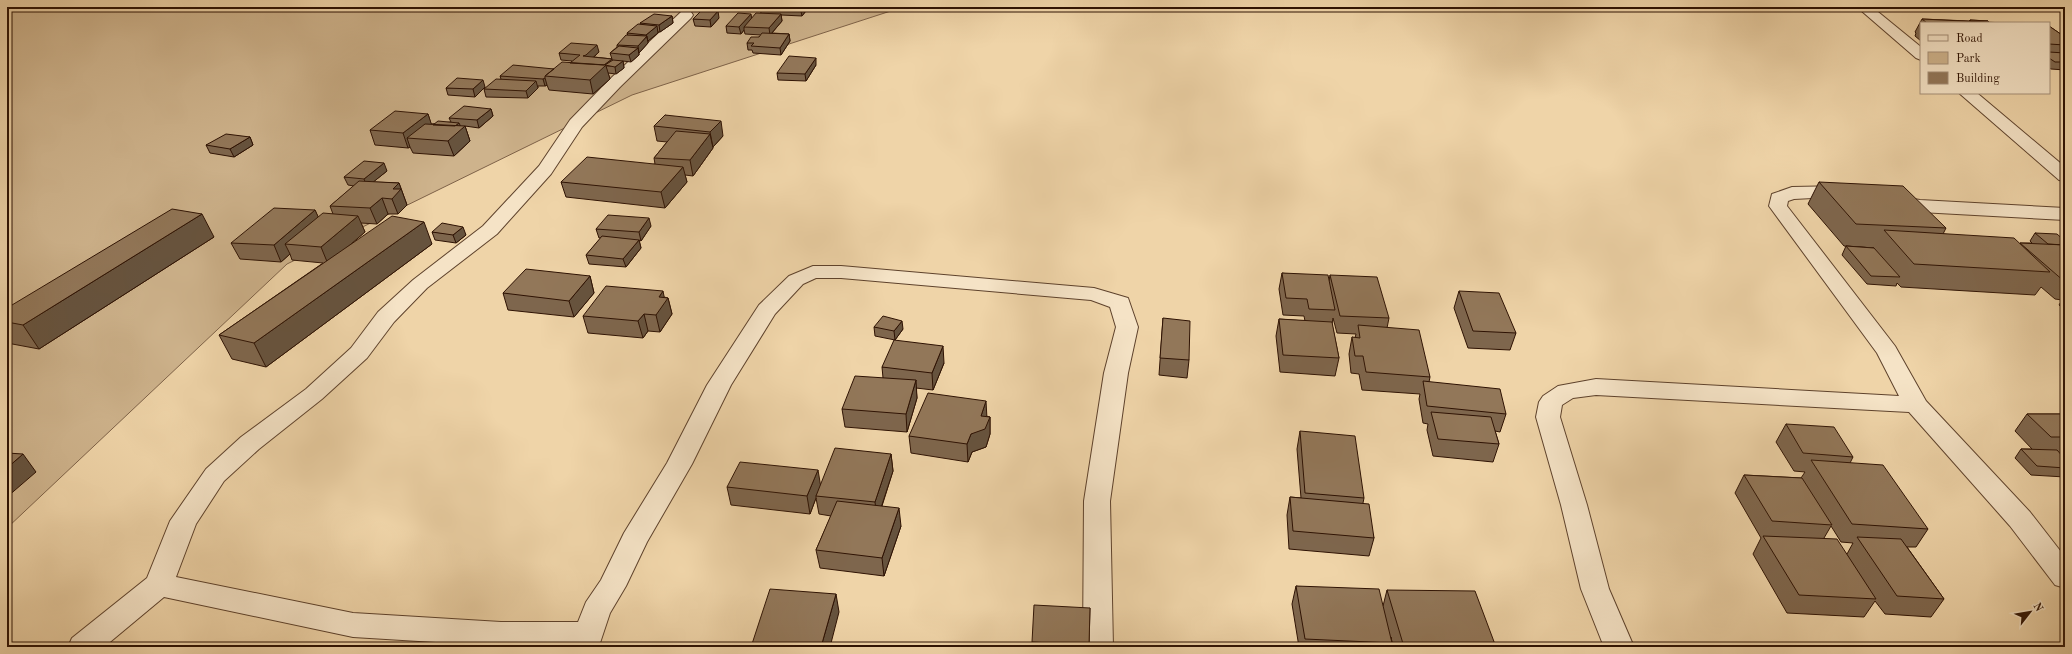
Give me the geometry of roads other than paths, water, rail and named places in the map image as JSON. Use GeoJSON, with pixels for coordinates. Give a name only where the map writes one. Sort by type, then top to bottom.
{"type":"FeatureCollection","features":[{"type":"Feature","properties":{"kind":"street"},"geometry":{"type":"LineString","coordinates":[[1864,7],[1920,54]]}},
{"type":"Feature","properties":{"kind":"street"},"geometry":{"type":"LineString","coordinates":[[1998,7],[2054,7]]}},
{"type":"Feature","properties":{"kind":"street"},"geometry":{"type":"LineString","coordinates":[[83,647],[159,585],[183,521],[215,474],[250,444],[314,394],[359,353],[386,317],[420,284],[490,230],[545,170],[576,124],[614,84],[686,15]]}},
{"type":"Feature","properties":{"kind":"street"},"geometry":{"type":"LineString","coordinates":[[1968,94],[2065,176]]}},
{"type":"Feature","properties":{"kind":"street"},"geometry":{"type":"LineString","coordinates":[[1858,195],[1843,192],[1792,193],[1779,198],[1778,206],[1887,351],[1916,405],[2020,519],[2065,577]]}},
{"type":"Feature","properties":{"kind":"street"},"geometry":{"type":"LineString","coordinates":[[1881,199],[1920,206],[2065,214]]}},
{"type":"Feature","properties":{"kind":"street"},"geometry":{"type":"LineString","coordinates":[[159,585],[353,625],[587,640],[596,610],[612,586],[634,540],[679,464],[719,385],[767,310],[796,280],[813,272],[841,272],[1094,294],[1120,303],[1127,327],[1124,345],[1116,373],[1097,501],[1098,647]]}},
{"type":"Feature","properties":{"kind":"street"},"geometry":{"type":"LineString","coordinates":[[1619,647],[1595,589],[1574,505],[1548,417],[1551,402],[1566,391],[1596,387],[1916,405]]}}]}
